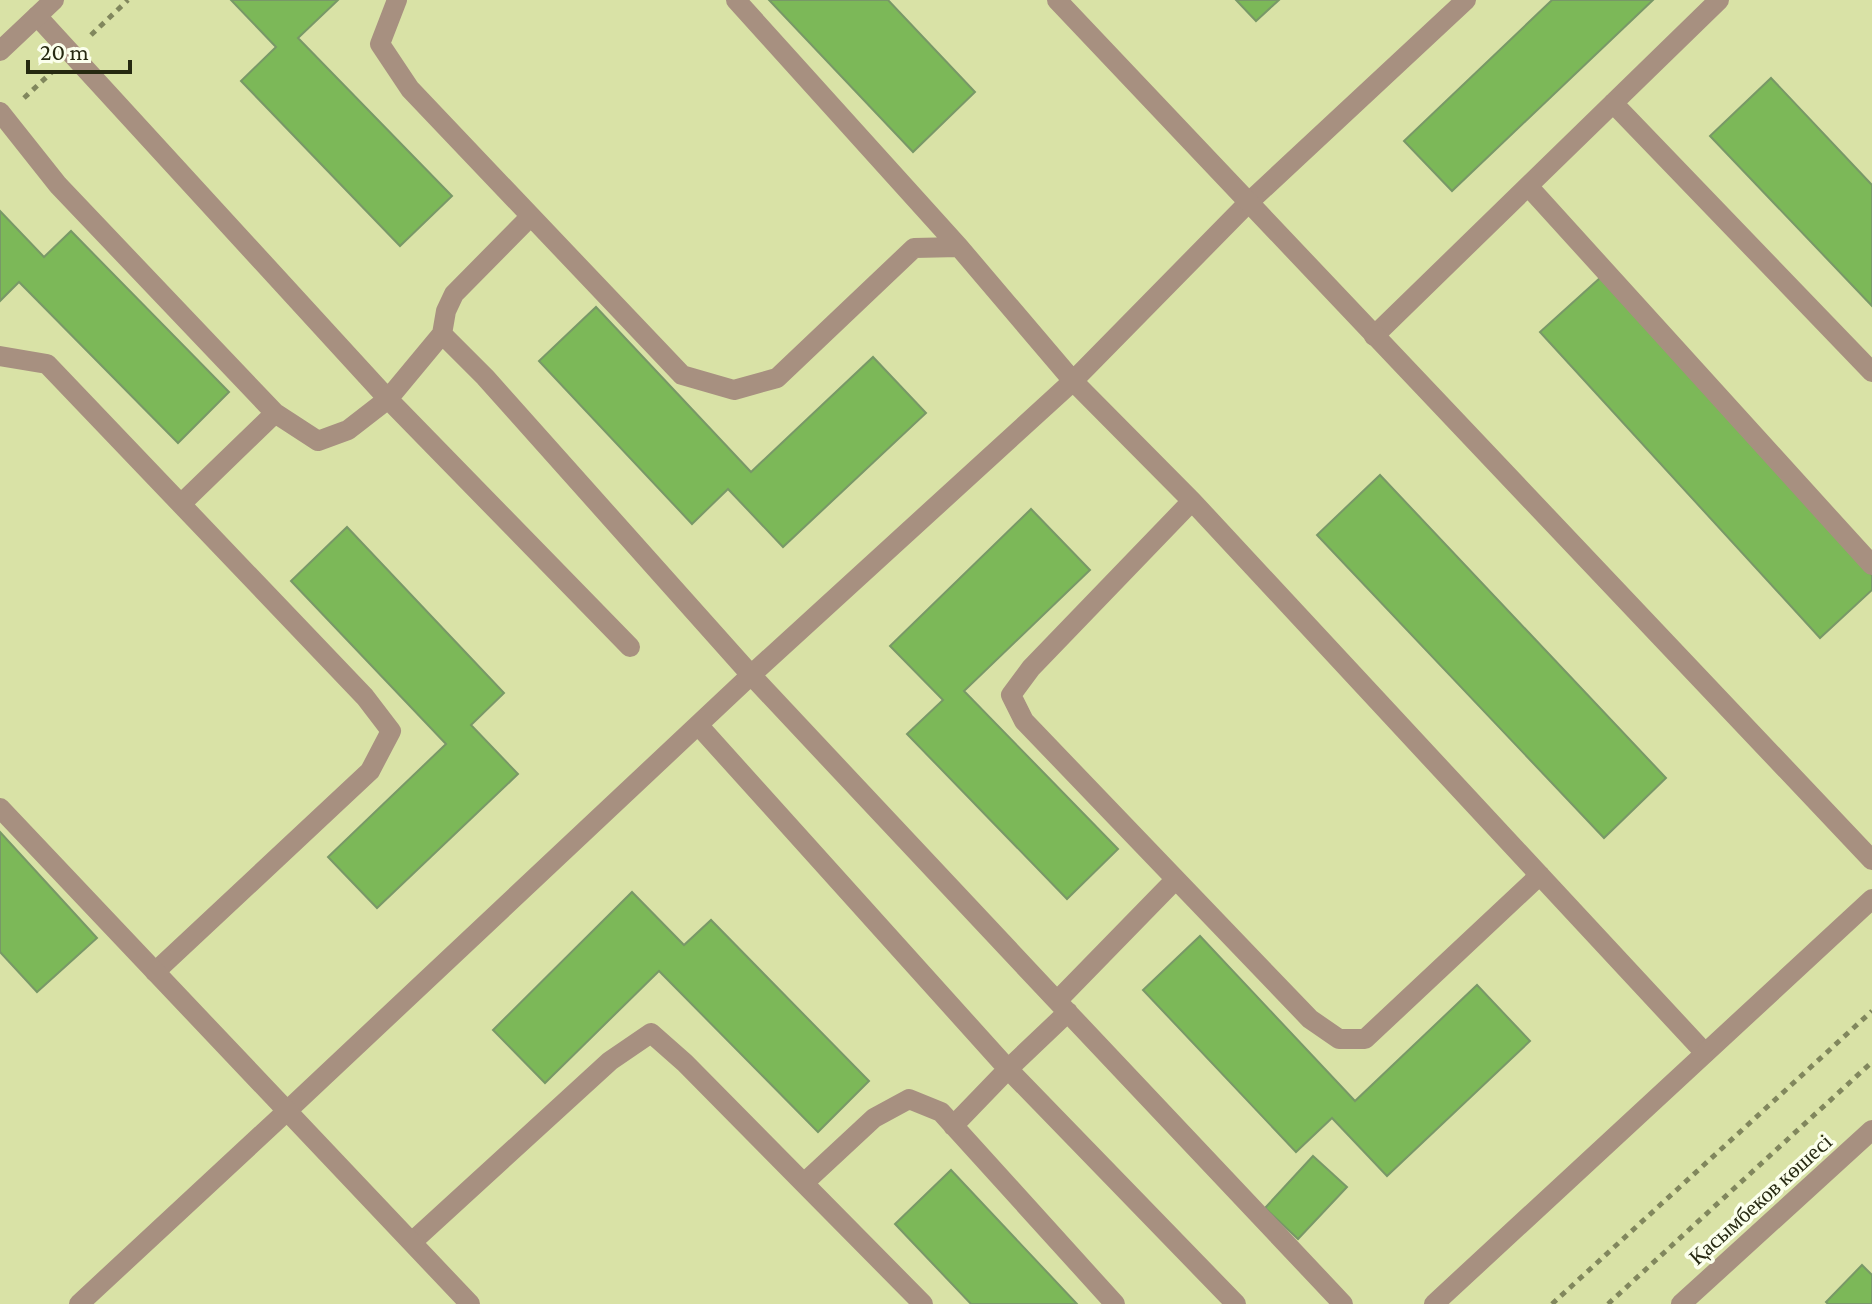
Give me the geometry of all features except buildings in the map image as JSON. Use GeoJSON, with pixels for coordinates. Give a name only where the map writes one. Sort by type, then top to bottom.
{"type":"FeatureCollection","features":[{"type":"Feature","properties":{"kind":"street"},"geometry":{"type":"LineString","coordinates":[[0,51],[54,0]]}},
{"type":"Feature","properties":{"kind":"street"},"geometry":{"type":"LineString","coordinates":[[397,0],[380,44],[410,89],[682,375],[734,390],[777,378],[914,248],[959,247]]}},
{"type":"Feature","properties":{"kind":"street"},"geometry":{"type":"LineString","coordinates":[[736,0],[959,247],[1073,381],[1192,501],[1705,1053]]}},
{"type":"Feature","properties":{"kind":"street"},"geometry":{"type":"LineString","coordinates":[[1057,0],[1872,860]]}},
{"type":"Feature","properties":{"kind":"street"},"geometry":{"type":"LineString","coordinates":[[79,1304],[751,675],[1073,381],[1248,203],[1466,0]]}},
{"type":"Feature","properties":{"kind":"street"},"geometry":{"type":"LineString","coordinates":[[1374,336],[1719,0]]}},
{"type":"Feature","properties":{"kind":"street"},"geometry":{"type":"LineString","coordinates":[[37,16],[388,399],[630,647]]}},
{"type":"Feature","properties":{"kind":"street"},"geometry":{"type":"LineString","coordinates":[[1613,103],[1872,372]]}},
{"type":"Feature","properties":{"kind":"street"},"geometry":{"type":"LineString","coordinates":[[0,112],[58,185],[275,413],[318,441],[348,430],[388,399],[442,334],[446,311],[454,294],[531,216]]}},
{"type":"Feature","properties":{"kind":"street"},"geometry":{"type":"LineString","coordinates":[[1528,186],[1872,565]]}},
{"type":"Feature","properties":{"kind":"street"},"geometry":{"type":"LineString","coordinates":[[442,334],[485,377],[751,675],[1343,1304]]}},
{"type":"Feature","properties":{"kind":"street"},"geometry":{"type":"LineString","coordinates":[[0,356],[47,364],[365,697],[391,731],[370,771],[155,972]]}},
{"type":"Feature","properties":{"kind":"street"},"geometry":{"type":"LineString","coordinates":[[181,504],[275,413]]}},
{"type":"Feature","properties":{"kind":"street"},"geometry":{"type":"LineString","coordinates":[[1192,501],[1031,668],[1011,695],[1024,721],[1310,1019],[1339,1039],[1365,1039],[1540,875]]}},
{"type":"Feature","properties":{"kind":"street"},"geometry":{"type":"LineString","coordinates":[[699,726],[1008,1069],[1236,1304]]}},
{"type":"Feature","properties":{"kind":"street"},"geometry":{"type":"LineString","coordinates":[[0,808],[470,1304]]}},
{"type":"Feature","properties":{"kind":"street"},"geometry":{"type":"LineString","coordinates":[[953,1126],[1008,1069],[1175,880]]}},
{"type":"Feature","properties":{"kind":"street"},"geometry":{"type":"LineString","coordinates":[[1434,1304],[1872,899]]}},
{"type":"Feature","properties":{"kind":"street"},"geometry":{"type":"LineString","coordinates":[[412,1242],[610,1061],[651,1033],[685,1063],[923,1304]]}},
{"type":"Feature","properties":{"kind":"street"},"geometry":{"type":"LineString","coordinates":[[804,1183],[874,1118],[909,1099],[941,1112],[1115,1304]]}},
{"type":"Feature","properties":{"kind":"street","name":"Қасымбеков көшесі"},"geometry":{"type":"LineString","coordinates":[[1681,1304],[1872,1130]]}},
{"type":"Feature","properties":{"kind":"path"},"geometry":{"type":"LineString","coordinates":[[1552,1304],[1872,1011]]}},
{"type":"Feature","properties":{"kind":"path"},"geometry":{"type":"LineString","coordinates":[[1608,1304],[1872,1062]]}}]}
